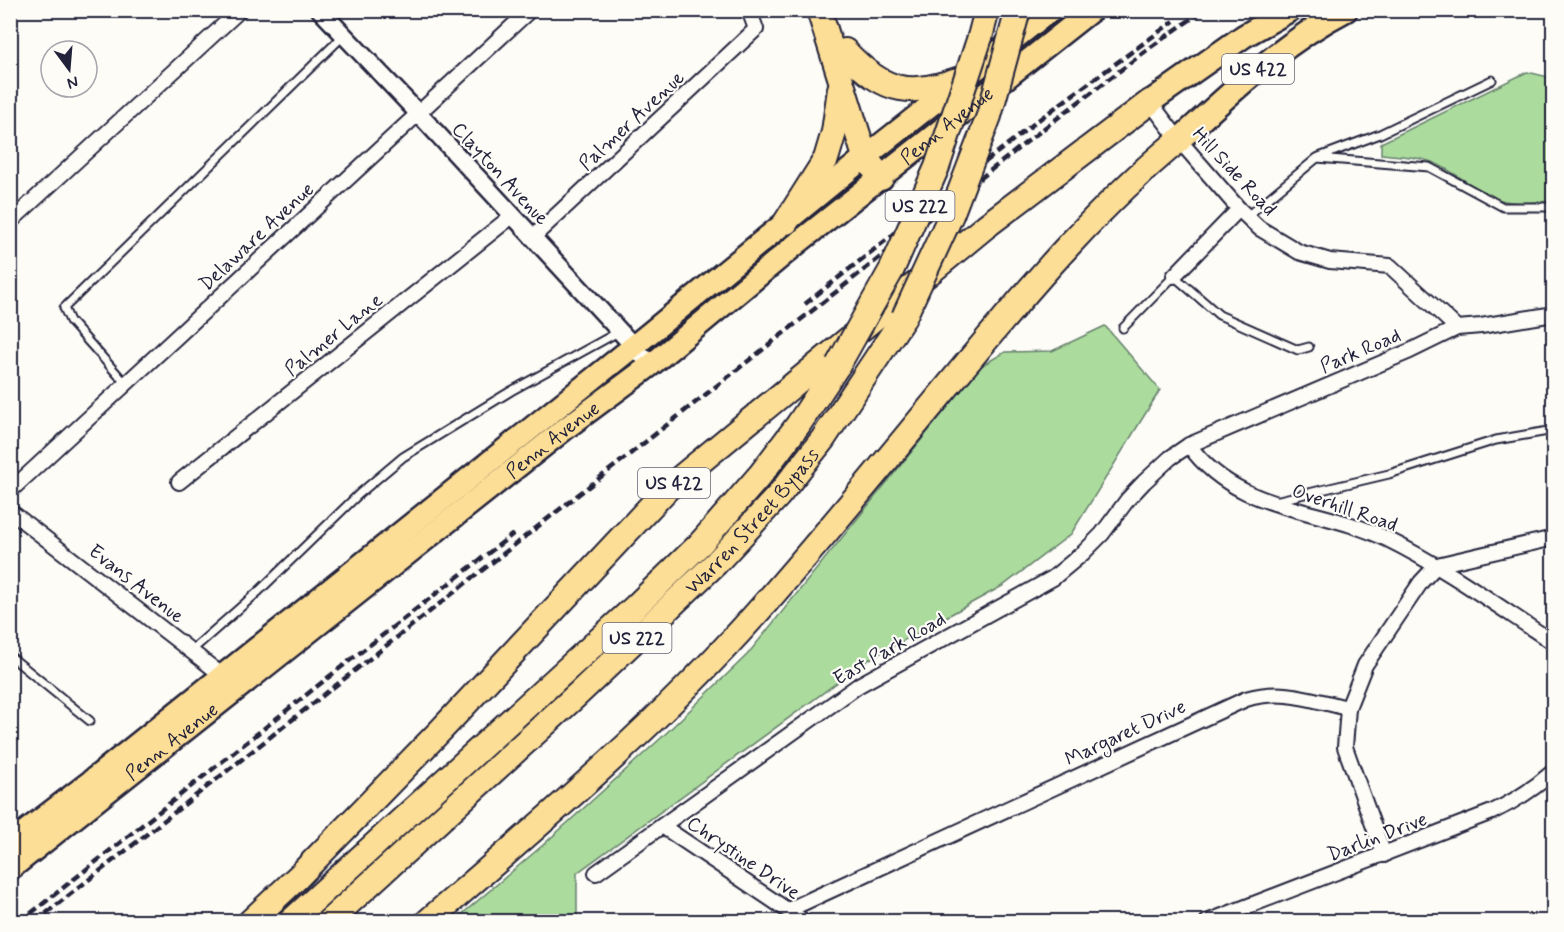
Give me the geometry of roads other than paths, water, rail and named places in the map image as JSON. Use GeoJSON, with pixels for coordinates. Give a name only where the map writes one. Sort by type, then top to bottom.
{"type":"FeatureCollection","features":[{"type":"Feature","properties":{"kind":"highway"},"geometry":{"type":"LineString","coordinates":[[819,10],[841,80],[881,178]]}},
{"type":"Feature","properties":{"kind":"highway"},"geometry":{"type":"LineString","coordinates":[[833,10],[870,153]]}},
{"type":"Feature","properties":{"kind":"highway","name":"Warren Street Bypass"},"geometry":{"type":"LineString","coordinates":[[290,921],[634,607],[700,544],[767,466],[838,365],[892,269],[937,167],[980,37],[985,10]]}},
{"type":"Feature","properties":{"kind":"highway","name":"Warren Street Bypass"},"geometry":{"type":"LineString","coordinates":[[328,921],[579,693],[716,563],[778,496],[823,439],[904,317],[951,215],[988,116],[1018,10]]}},
{"type":"Feature","properties":{"kind":"highway","name":"US 422"},"geometry":{"type":"LineString","coordinates":[[250,921],[298,877],[401,771],[667,489],[986,226],[1150,102],[1244,36],[1290,10]]}},
{"type":"Feature","properties":{"kind":"highway","name":"US 422"},"geometry":{"type":"LineString","coordinates":[[427,921],[585,785],[699,676],[776,591],[1023,296],[1091,220],[1139,173],[1274,56],[1316,26],[1346,10]]}},
{"type":"Feature","properties":{"kind":"highway"},"geometry":{"type":"LineString","coordinates":[[845,51],[863,70],[894,87],[927,88],[966,77]]}},
{"type":"Feature","properties":{"kind":"highway"},"geometry":{"type":"LineString","coordinates":[[786,222],[826,159],[834,132],[841,80]]}},
{"type":"Feature","properties":{"kind":"main road","name":"Penn Avenue"},"geometry":{"type":"LineString","coordinates":[[10,869],[627,339],[786,222],[1051,10]]}},
{"type":"Feature","properties":{"kind":"main road","name":"Penn Avenue"},"geometry":{"type":"LineString","coordinates":[[10,843],[91,781],[230,682],[651,365],[799,242],[1092,10]]}},
{"type":"Feature","properties":{"kind":"street"},"geometry":{"type":"LineString","coordinates":[[10,222],[240,10]]}},
{"type":"Feature","properties":{"kind":"street","name":"Clayton Avenue"},"geometry":{"type":"LineString","coordinates":[[320,10],[651,365]]}},
{"type":"Feature","properties":{"kind":"street","name":"Delaware Avenue"},"geometry":{"type":"LineString","coordinates":[[10,491],[530,10]]}},
{"type":"Feature","properties":{"kind":"street","name":"Palmer Avenue"},"geometry":{"type":"LineString","coordinates":[[532,238],[756,29],[749,10]]}},
{"type":"Feature","properties":{"kind":"street","name":"Hill Side Road"},"geometry":{"type":"LineString","coordinates":[[1150,102],[1179,140],[1259,228],[1299,252],[1330,261],[1390,266],[1457,328]]}},
{"type":"Feature","properties":{"kind":"street"},"geometry":{"type":"LineString","coordinates":[[1174,276],[1243,213]]}},
{"type":"Feature","properties":{"kind":"street","name":"Palmer Lane"},"geometry":{"type":"LineString","coordinates":[[179,482],[512,216]]}},
{"type":"Feature","properties":{"kind":"street","name":"Park Road"},"geometry":{"type":"LineString","coordinates":[[1189,445],[1410,351],[1457,328],[1554,314]]}},
{"type":"Feature","properties":{"kind":"street","name":"Overhill Road"},"geometry":{"type":"LineString","coordinates":[[1189,445],[1199,459],[1234,488],[1270,502],[1384,538],[1437,565],[1554,643]]}},
{"type":"Feature","properties":{"kind":"street","name":"East Park Road"},"geometry":{"type":"LineString","coordinates":[[596,873],[859,685],[1053,578],[1102,534],[1144,482],[1170,458],[1189,445]]}},
{"type":"Feature","properties":{"kind":"street","name":"Evans Avenue"},"geometry":{"type":"LineString","coordinates":[[10,511],[192,650],[230,682]]}},
{"type":"Feature","properties":{"kind":"street"},"geometry":{"type":"LineString","coordinates":[[1384,855],[1345,747],[1347,708],[1365,665],[1420,582],[1437,565],[1554,538]]}},
{"type":"Feature","properties":{"kind":"street","name":"Margaret Drive"},"geometry":{"type":"LineString","coordinates":[[788,910],[1246,699],[1282,693],[1347,708]]}},
{"type":"Feature","properties":{"kind":"street","name":"Darlin Drive"},"geometry":{"type":"LineString","coordinates":[[1207,921],[1384,855],[1510,804],[1537,786],[1554,771]]}},
{"type":"Feature","properties":{"kind":"street","name":"Chrystine Drive"},"geometry":{"type":"LineString","coordinates":[[662,826],[805,921]]}},
{"type":"Feature","properties":{"kind":"lane"},"geometry":{"type":"LineString","coordinates":[[127,385],[70,321],[64,308],[344,35]]}},
{"type":"Feature","properties":{"kind":"lane"},"geometry":{"type":"LineString","coordinates":[[1243,213],[1317,158],[1380,134],[1492,80]]}},
{"type":"Feature","properties":{"kind":"lane"},"geometry":{"type":"LineString","coordinates":[[1317,158],[1429,167],[1503,207],[1554,207]]}},
{"type":"Feature","properties":{"kind":"lane"},"geometry":{"type":"LineString","coordinates":[[1123,328],[1174,276],[1219,315],[1298,350],[1309,347]]}},
{"type":"Feature","properties":{"kind":"lane"},"geometry":{"type":"LineString","coordinates":[[192,650],[403,457],[511,391],[627,339]]}},
{"type":"Feature","properties":{"kind":"lane"},"geometry":{"type":"LineString","coordinates":[[1270,502],[1389,474],[1496,440],[1554,430]]}},
{"type":"Feature","properties":{"kind":"lane"},"geometry":{"type":"LineString","coordinates":[[10,656],[90,721]]}},
{"type":"Feature","properties":{"kind":"railway"},"geometry":{"type":"LineString","coordinates":[[35,922],[1047,126],[1204,10]]}},
{"type":"Feature","properties":{"kind":"railway"},"geometry":{"type":"LineString","coordinates":[[805,304],[1041,118],[1174,21]]}},
{"type":"Feature","properties":{"kind":"railway"},"geometry":{"type":"LineString","coordinates":[[20,922],[513,534]]}}]}
